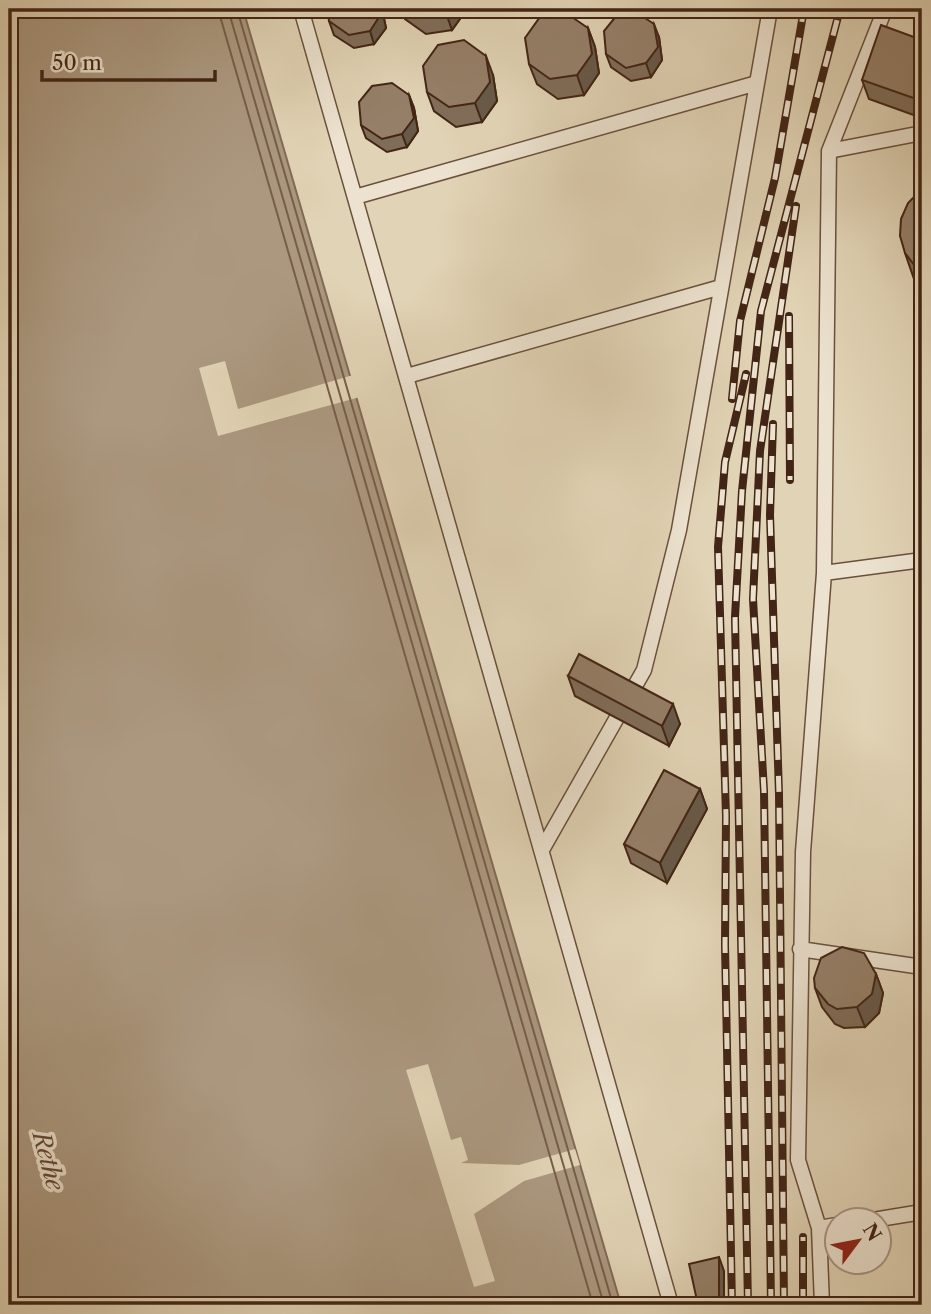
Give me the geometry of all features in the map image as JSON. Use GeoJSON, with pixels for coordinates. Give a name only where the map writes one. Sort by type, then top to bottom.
{"type":"FeatureCollection","features":[{"type":"Feature","properties":{"kind":"lane"},"geometry":{"type":"LineString","coordinates":[[301,9],[671,1305]]}},
{"type":"Feature","properties":{"kind":"lane"},"geometry":{"type":"LineString","coordinates":[[542,848],[644,670],[679,530],[770,9]]}},
{"type":"Feature","properties":{"kind":"lane"},"geometry":{"type":"LineString","coordinates":[[822,1305],[820,1228],[798,1160],[803,852],[824,573],[829,151],[885,9]]}},
{"type":"Feature","properties":{"kind":"lane"},"geometry":{"type":"LineString","coordinates":[[355,197],[757,83]]}},
{"type":"Feature","properties":{"kind":"lane"},"geometry":{"type":"LineString","coordinates":[[829,151],[922,133]]}},
{"type":"Feature","properties":{"kind":"lane"},"geometry":{"type":"LineString","coordinates":[[407,376],[721,287]]}},
{"type":"Feature","properties":{"kind":"lane"},"geometry":{"type":"LineString","coordinates":[[824,573],[922,560]]}},
{"type":"Feature","properties":{"kind":"lane"},"geometry":{"type":"LineString","coordinates":[[800,949],[922,967]]}},
{"type":"Feature","properties":{"kind":"lane"},"geometry":{"type":"LineString","coordinates":[[892,1217],[922,1212]]}},
{"type":"Feature","properties":{"kind":"water","name":"Rethe"},"geometry":{"type":"Polygon","coordinates":[[[9,9],[243,9],[621,1305],[9,1305],[9,9]]]}},
{"type":"Feature","properties":{"kind":"pier"},"geometry":{"type":"Polygon","coordinates":[[[225,361],[238,409],[353,375],[360,397],[218,436],[199,368],[225,361]]]}},
{"type":"Feature","properties":{"kind":"pier"},"geometry":{"type":"Polygon","coordinates":[[[428,1064],[451,1140],[461,1137],[468,1160],[461,1163],[519,1165],[575,1149],[580,1165],[524,1181],[474,1214],[495,1281],[474,1287],[406,1070],[428,1064]]]}},
{"type":"Feature","properties":{"kind":"building"},"geometry":{"type":"Polygon","coordinates":[[[328,9],[380,9],[381,14],[370,31],[349,35],[329,21],[328,9]]]}},
{"type":"Feature","properties":{"kind":"building"},"geometry":{"type":"Polygon","coordinates":[[[411,9],[446,9],[419,14],[411,9]]]}},
{"type":"Feature","properties":{"kind":"building"},"geometry":{"type":"Polygon","coordinates":[[[636,12],[654,24],[658,47],[646,63],[626,68],[606,54],[604,31],[617,15],[636,12]]]}},
{"type":"Feature","properties":{"kind":"building"},"geometry":{"type":"Polygon","coordinates":[[[566,13],[588,28],[592,54],[577,75],[550,79],[529,64],[525,38],[540,17],[566,13]]]}},
{"type":"Feature","properties":{"kind":"building"},"geometry":{"type":"Polygon","coordinates":[[[881,25],[922,40],[922,101],[862,80],[881,25]]]}},
{"type":"Feature","properties":{"kind":"building"},"geometry":{"type":"Polygon","coordinates":[[[464,40],[486,56],[490,82],[475,103],[449,107],[427,92],[423,66],[438,45],[464,40]]]}},
{"type":"Feature","properties":{"kind":"building"},"geometry":{"type":"Polygon","coordinates":[[[392,83],[409,95],[414,118],[402,134],[382,139],[361,125],[359,102],[372,86],[392,83]]]}},
{"type":"Feature","properties":{"kind":"building"},"geometry":{"type":"Polygon","coordinates":[[[921,190],[922,272],[905,253],[900,236],[901,219],[908,203],[921,190]]]}},
{"type":"Feature","properties":{"kind":"building"},"geometry":{"type":"Polygon","coordinates":[[[579,654],[673,704],[662,726],[568,676],[579,654]]]}},
{"type":"Feature","properties":{"kind":"building"},"geometry":{"type":"Polygon","coordinates":[[[664,770],[700,789],[660,863],[624,844],[664,770]]]}},
{"type":"Feature","properties":{"kind":"building"},"geometry":{"type":"Polygon","coordinates":[[[842,947],[864,953],[876,974],[872,994],[857,1007],[837,1009],[828,1004],[815,988],[814,978],[821,958],[842,947]]]}},
{"type":"Feature","properties":{"kind":"building"},"geometry":{"type":"Polygon","coordinates":[[[719,1257],[719,1305],[698,1305],[689,1264],[719,1257]]]}},
{"type":"Feature","properties":{"kind":"railway"},"geometry":{"type":"LineString","coordinates":[[732,399],[740,321],[775,178],[804,9]]}},
{"type":"Feature","properties":{"kind":"railway"},"geometry":{"type":"LineString","coordinates":[[748,1305],[735,617],[742,491],[761,311],[840,9]]}},
{"type":"Feature","properties":{"kind":"railway"},"geometry":{"type":"LineString","coordinates":[[771,1305],[764,791],[753,599],[760,451],[796,206]]}},
{"type":"Feature","properties":{"kind":"railway"},"geometry":{"type":"LineString","coordinates":[[789,316],[790,480]]}},
{"type":"Feature","properties":{"kind":"railway"},"geometry":{"type":"LineString","coordinates":[[732,1305],[725,945],[726,816],[718,547],[725,462],[746,374]]}},
{"type":"Feature","properties":{"kind":"railway"},"geometry":{"type":"LineString","coordinates":[[773,424],[770,515],[779,794],[784,1305]]}},
{"type":"Feature","properties":{"kind":"railway"},"geometry":{"type":"LineString","coordinates":[[803,1237],[803,1305]]}}]}
